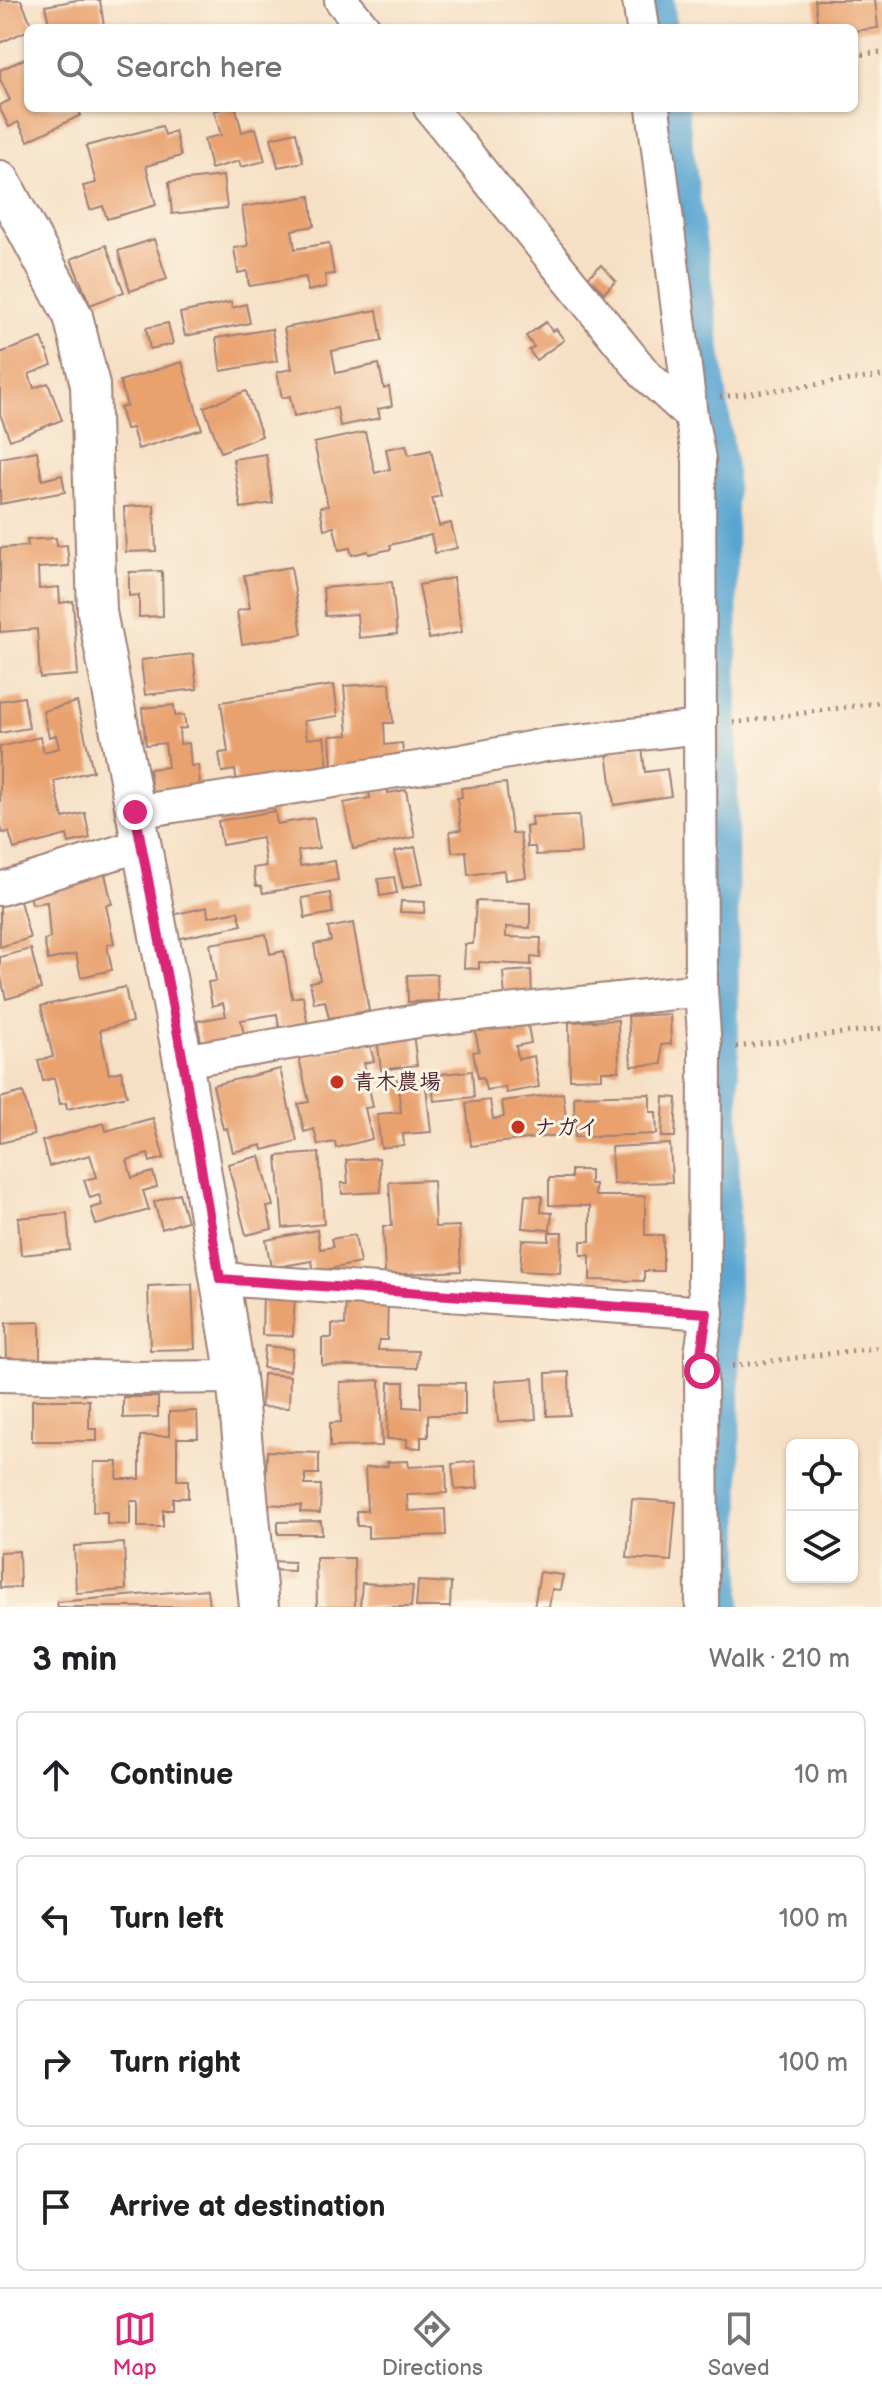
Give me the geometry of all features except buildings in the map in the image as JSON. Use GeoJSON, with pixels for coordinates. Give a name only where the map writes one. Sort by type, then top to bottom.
{"type":"FeatureCollection","features":[{"type":"Feature","properties":{"kind":"street"},"geometry":{"type":"LineString","coordinates":[[341,0],[361,24]]}},
{"type":"Feature","properties":{"kind":"street"},"geometry":{"type":"LineString","coordinates":[[639,0],[642,24]]}},
{"type":"Feature","properties":{"kind":"street"},"geometry":{"type":"LineString","coordinates":[[433,112],[645,374],[690,409]]}},
{"type":"Feature","properties":{"kind":"street"},"geometry":{"type":"LineString","coordinates":[[653,112],[690,409],[699,459],[701,990],[705,1050],[704,1282],[707,1313],[701,1354],[702,1607]]}},
{"type":"Feature","properties":{"kind":"street"},"geometry":{"type":"LineString","coordinates":[[0,180],[73,316],[90,385],[97,612],[183,1061],[236,1377],[259,1607]]}},
{"type":"Feature","properties":{"kind":"street"},"geometry":{"type":"LineString","coordinates":[[0,889],[138,829],[545,745],[700,727]]}},
{"type":"Feature","properties":{"kind":"street"},"geometry":{"type":"LineString","coordinates":[[183,1061],[423,1020],[701,990]]}},
{"type":"Feature","properties":{"kind":"street"},"geometry":{"type":"LineString","coordinates":[[220,1279],[707,1313]]}},
{"type":"Feature","properties":{"kind":"street"},"geometry":{"type":"LineString","coordinates":[[0,1375],[236,1377]]}},
{"type":"Feature","properties":{"kind":"path"},"geometry":{"type":"LineString","coordinates":[[858,55],[882,52]]}},
{"type":"Feature","properties":{"kind":"path"},"geometry":{"type":"LineString","coordinates":[[690,409],[882,376]]}},
{"type":"Feature","properties":{"kind":"path"},"geometry":{"type":"LineString","coordinates":[[700,727],[882,702]]}},
{"type":"Feature","properties":{"kind":"path"},"geometry":{"type":"LineString","coordinates":[[705,1050],[882,1028]]}},
{"type":"Feature","properties":{"kind":"path"},"geometry":{"type":"LineString","coordinates":[[702,1371],[882,1347]]}},
{"type":"Feature","properties":{"kind":"waterway"},"geometry":{"type":"LineString","coordinates":[[657,0],[660,24]]}},
{"type":"Feature","properties":{"kind":"waterway"},"geometry":{"type":"LineString","coordinates":[[672,112],[720,468],[724,1607]]}},
{"type":"Feature","properties":{"kind":"place","name":"青木農場"},"geometry":{"type":"Point","coordinates":[337,1082]}},
{"type":"Feature","properties":{"kind":"place","name":"ナガイ"},"geometry":{"type":"Point","coordinates":[518,1127]}},
{"type":"Feature","properties":{"kind":"route"},"geometry":{"type":"LineString","coordinates":[[135,812],[183,1061],[220,1279],[707,1313],[701,1354],[702,1371]]}}]}
